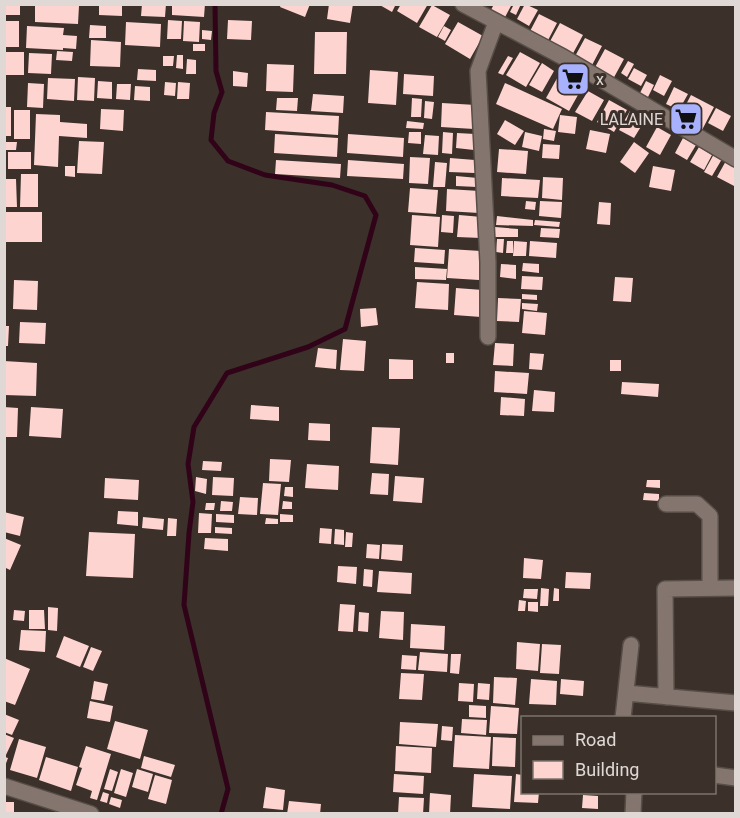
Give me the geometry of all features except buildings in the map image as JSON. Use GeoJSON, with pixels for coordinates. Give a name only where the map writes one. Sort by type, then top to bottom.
{"type":"FeatureCollection","features":[{"type":"Feature","properties":{"kind":"street"},"geometry":{"type":"LineString","coordinates":[[463,4],[563,57],[735,159]]}},
{"type":"Feature","properties":{"kind":"street"},"geometry":{"type":"LineString","coordinates":[[488,337],[488,262],[478,71],[496,22]]}},
{"type":"Feature","properties":{"kind":"street"},"geometry":{"type":"LineString","coordinates":[[666,504],[697,504],[710,516],[710,588]]}},
{"type":"Feature","properties":{"kind":"street"},"geometry":{"type":"LineString","coordinates":[[666,697],[665,589],[735,588]]}},
{"type":"Feature","properties":{"kind":"street"},"geometry":{"type":"LineString","coordinates":[[623,716],[631,645]]}},
{"type":"Feature","properties":{"kind":"street"},"geometry":{"type":"LineString","coordinates":[[626,693],[735,703]]}},
{"type":"Feature","properties":{"kind":"street"},"geometry":{"type":"LineString","coordinates":[[716,776],[735,778]]}},
{"type":"Feature","properties":{"kind":"street"},"geometry":{"type":"LineString","coordinates":[[4,786],[90,813]]}},
{"type":"Feature","properties":{"kind":"street"},"geometry":{"type":"LineString","coordinates":[[633,813],[634,794]]}},
{"type":"Feature","properties":{"kind":"waterway"},"geometry":{"type":"LineString","coordinates":[[215,4],[216,71],[222,92],[214,113],[211,140],[228,161],[265,175],[332,185],[365,196],[376,215],[345,329],[308,347],[227,373],[194,427],[188,464],[193,502],[184,605],[228,789],[221,814]]}},
{"type":"Feature","properties":{"kind":"place","name":"x"},"geometry":{"type":"Point","coordinates":[573,79]}},
{"type":"Feature","properties":{"kind":"place","name":"LALAINE"},"geometry":{"type":"Point","coordinates":[686,119]}}]}
